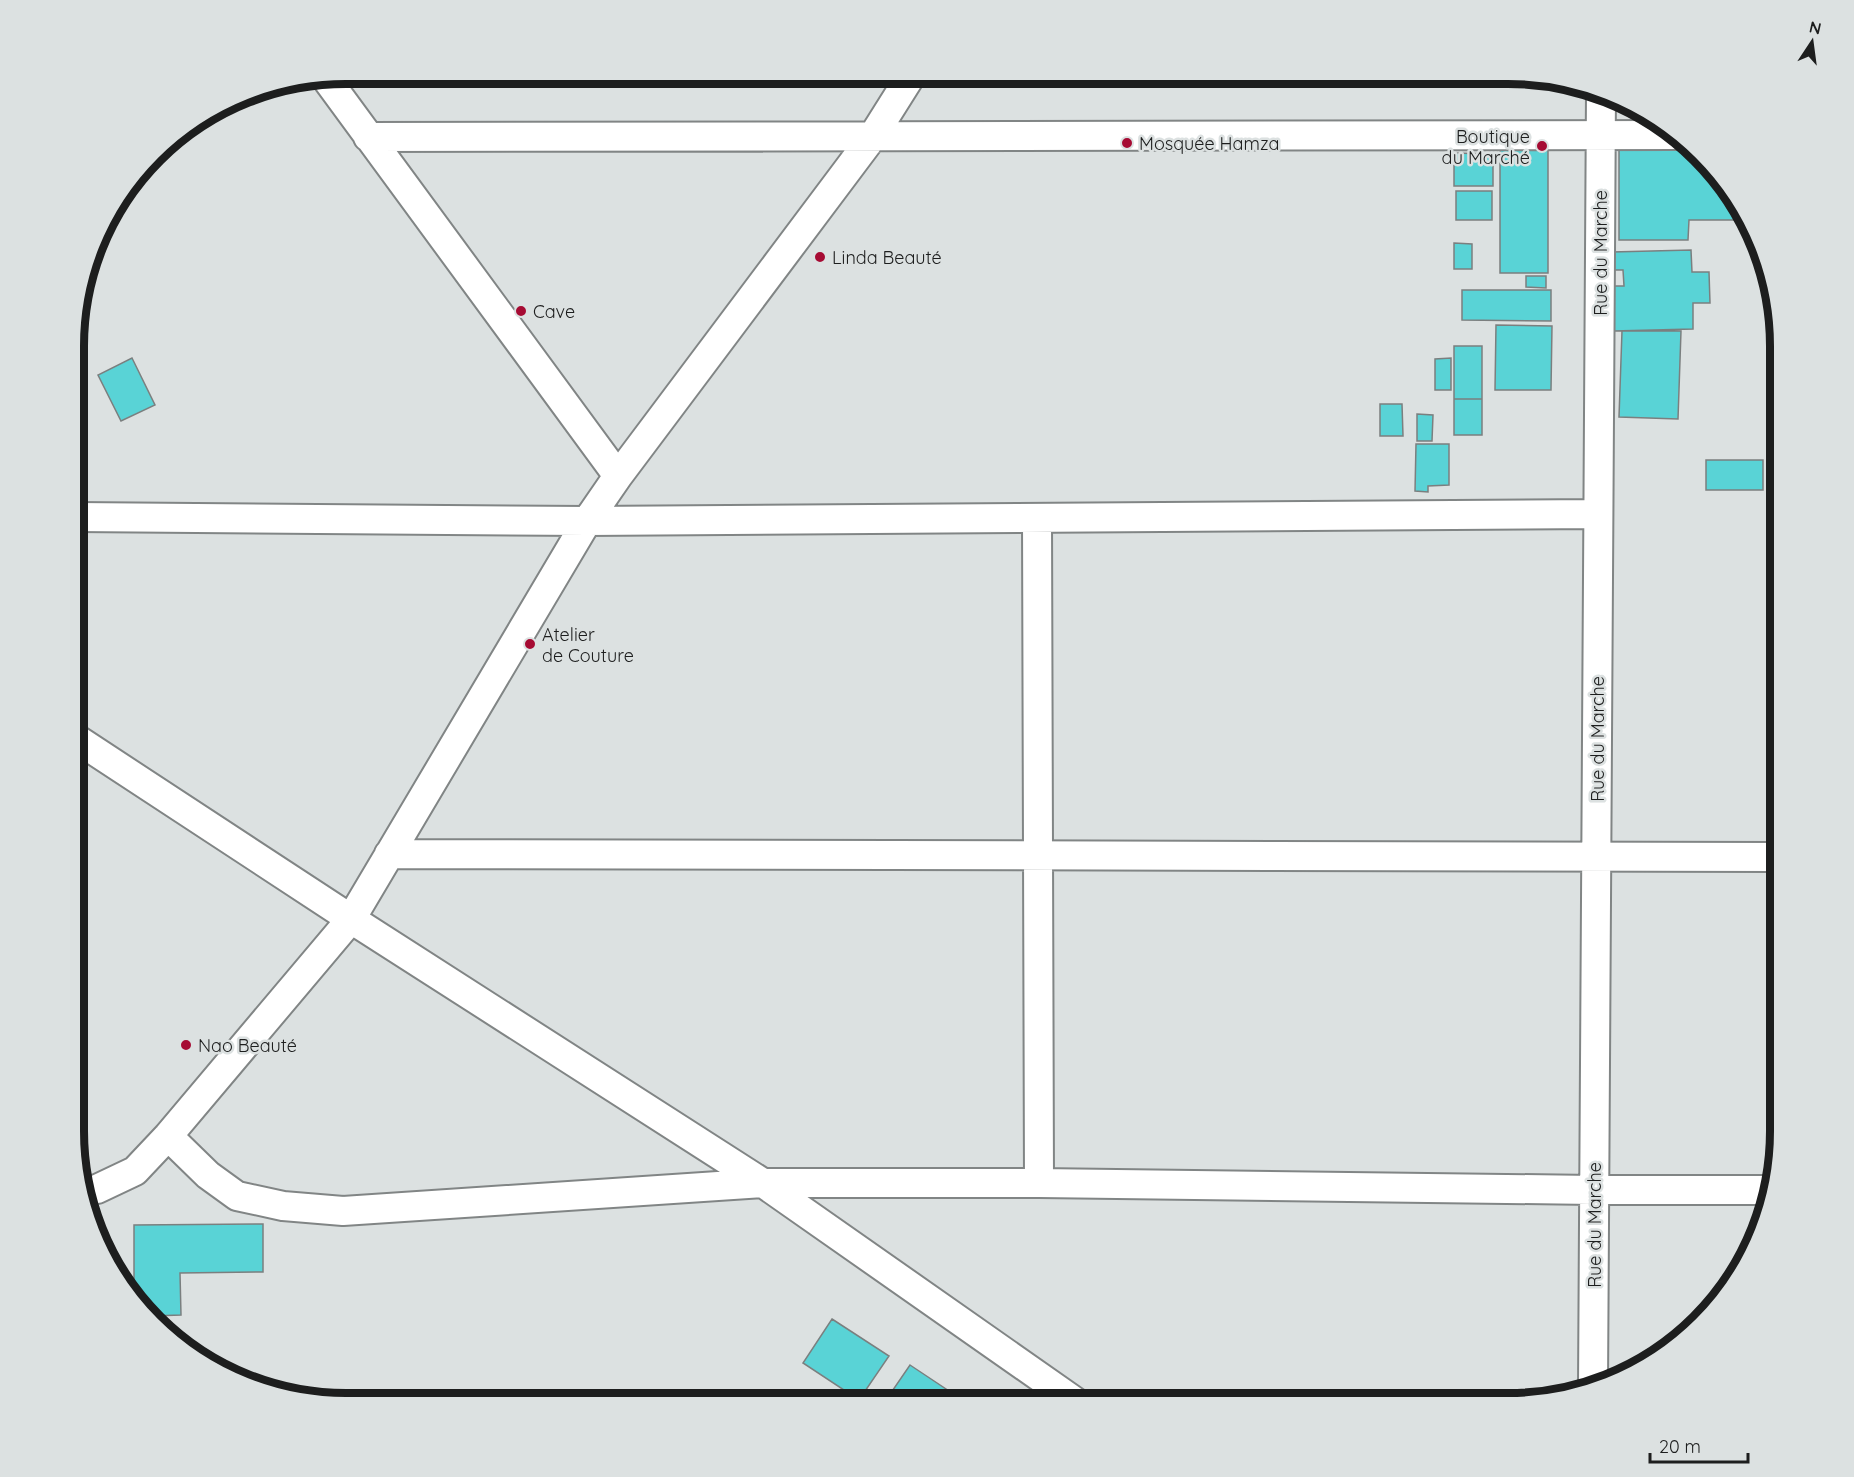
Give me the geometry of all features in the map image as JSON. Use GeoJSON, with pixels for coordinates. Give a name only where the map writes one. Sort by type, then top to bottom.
{"type":"FeatureCollection","features":[{"type":"Feature","properties":{"kind":"street"},"geometry":{"type":"LineString","coordinates":[[91,1190],[135,1171],[168,1136],[351,919],[587,521],[618,476],[873,136],[906,84]]}},
{"type":"Feature","properties":{"kind":"street"},"geometry":{"type":"LineString","coordinates":[[331,85],[618,476]]}},
{"type":"Feature","properties":{"kind":"street","name":"Rue du Marche"},"geometry":{"type":"LineString","coordinates":[[1593,1379],[1601,101]]}},
{"type":"Feature","properties":{"kind":"street"},"geometry":{"type":"LineString","coordinates":[[368,136],[1664,135]]}},
{"type":"Feature","properties":{"kind":"street"},"geometry":{"type":"LineString","coordinates":[[84,517],[587,521],[1598,514]]}},
{"type":"Feature","properties":{"kind":"street"},"geometry":{"type":"LineString","coordinates":[[1036,518],[1039,1183]]}},
{"type":"Feature","properties":{"kind":"street"},"geometry":{"type":"LineString","coordinates":[[84,744],[351,919],[762,1183],[1063,1393]]}},
{"type":"Feature","properties":{"kind":"street"},"geometry":{"type":"LineString","coordinates":[[389,854],[1770,857]]}},
{"type":"Feature","properties":{"kind":"street"},"geometry":{"type":"LineString","coordinates":[[168,1136],[208,1175],[237,1197],[284,1206],[343,1211],[762,1183],[1039,1183],[1763,1190]]}},
{"type":"Feature","properties":{"kind":"building"},"geometry":{"type":"Polygon","coordinates":[[[1500,140],[1548,140],[1548,273],[1500,273],[1500,140]]]}},
{"type":"Feature","properties":{"kind":"building"},"geometry":{"type":"Polygon","coordinates":[[[1619,142],[1673,142],[1716,186],[1738,220],[1689,220],[1688,240],[1619,240],[1619,142]]]}},
{"type":"Feature","properties":{"kind":"building"},"geometry":{"type":"Polygon","coordinates":[[[1454,153],[1493,154],[1493,186],[1454,186],[1454,153]]]}},
{"type":"Feature","properties":{"kind":"building"},"geometry":{"type":"Polygon","coordinates":[[[1456,191],[1492,191],[1492,220],[1456,220],[1456,191]]]}},
{"type":"Feature","properties":{"kind":"building"},"geometry":{"type":"Polygon","coordinates":[[[1454,243],[1472,244],[1472,269],[1454,269],[1454,243]]]}},
{"type":"Feature","properties":{"kind":"building"},"geometry":{"type":"Polygon","coordinates":[[[1691,250],[1692,272],[1709,272],[1710,303],[1693,303],[1693,329],[1613,331],[1612,286],[1624,286],[1623,270],[1612,270],[1612,252],[1691,250]]]}},
{"type":"Feature","properties":{"kind":"building"},"geometry":{"type":"Polygon","coordinates":[[[1526,276],[1546,276],[1546,288],[1526,287],[1526,276]]]}},
{"type":"Feature","properties":{"kind":"building"},"geometry":{"type":"Polygon","coordinates":[[[1462,290],[1551,290],[1551,321],[1462,320],[1462,290]]]}},
{"type":"Feature","properties":{"kind":"building"},"geometry":{"type":"Polygon","coordinates":[[[1496,325],[1552,326],[1551,390],[1495,390],[1496,325]]]}},
{"type":"Feature","properties":{"kind":"building"},"geometry":{"type":"Polygon","coordinates":[[[1622,331],[1681,331],[1678,419],[1619,417],[1622,331]]]}},
{"type":"Feature","properties":{"kind":"building"},"geometry":{"type":"Polygon","coordinates":[[[1454,346],[1482,346],[1482,399],[1454,399],[1454,346]]]}},
{"type":"Feature","properties":{"kind":"building"},"geometry":{"type":"Polygon","coordinates":[[[132,358],[155,405],[121,421],[98,375],[132,358]]]}},
{"type":"Feature","properties":{"kind":"building"},"geometry":{"type":"Polygon","coordinates":[[[1451,358],[1451,390],[1435,390],[1435,359],[1451,358]]]}},
{"type":"Feature","properties":{"kind":"building"},"geometry":{"type":"Polygon","coordinates":[[[1454,399],[1482,399],[1482,435],[1454,435],[1454,399]]]}},
{"type":"Feature","properties":{"kind":"building"},"geometry":{"type":"Polygon","coordinates":[[[1380,404],[1402,404],[1403,436],[1380,436],[1380,404]]]}},
{"type":"Feature","properties":{"kind":"building"},"geometry":{"type":"Polygon","coordinates":[[[1417,414],[1433,415],[1432,441],[1417,441],[1417,414]]]}},
{"type":"Feature","properties":{"kind":"building"},"geometry":{"type":"Polygon","coordinates":[[[1416,444],[1449,444],[1449,485],[1428,486],[1428,492],[1415,491],[1416,444]]]}},
{"type":"Feature","properties":{"kind":"building"},"geometry":{"type":"Polygon","coordinates":[[[1706,460],[1763,460],[1763,490],[1706,490],[1706,460]]]}},
{"type":"Feature","properties":{"kind":"building"},"geometry":{"type":"Polygon","coordinates":[[[263,1224],[263,1272],[180,1273],[181,1315],[161,1316],[134,1285],[134,1225],[263,1224]]]}},
{"type":"Feature","properties":{"kind":"building"},"geometry":{"type":"Polygon","coordinates":[[[832,1319],[889,1356],[864,1393],[848,1393],[803,1363],[832,1319]]]}},
{"type":"Feature","properties":{"kind":"building"},"geometry":{"type":"Polygon","coordinates":[[[910,1365],[952,1393],[891,1393],[910,1365]]]}},
{"type":"Feature","properties":{"kind":"place","name":"Mosquée Hamza"},"geometry":{"type":"Point","coordinates":[1127,143]}},
{"type":"Feature","properties":{"kind":"place","name":"Boutique du Marché"},"geometry":{"type":"Point","coordinates":[1542,146]}},
{"type":"Feature","properties":{"kind":"place","name":"Linda Beauté"},"geometry":{"type":"Point","coordinates":[820,257]}},
{"type":"Feature","properties":{"kind":"place","name":"Cave"},"geometry":{"type":"Point","coordinates":[521,311]}},
{"type":"Feature","properties":{"kind":"place","name":"Atelier de Couture"},"geometry":{"type":"Point","coordinates":[530,644]}},
{"type":"Feature","properties":{"kind":"place","name":"Nao Beauté"},"geometry":{"type":"Point","coordinates":[186,1045]}}]}
